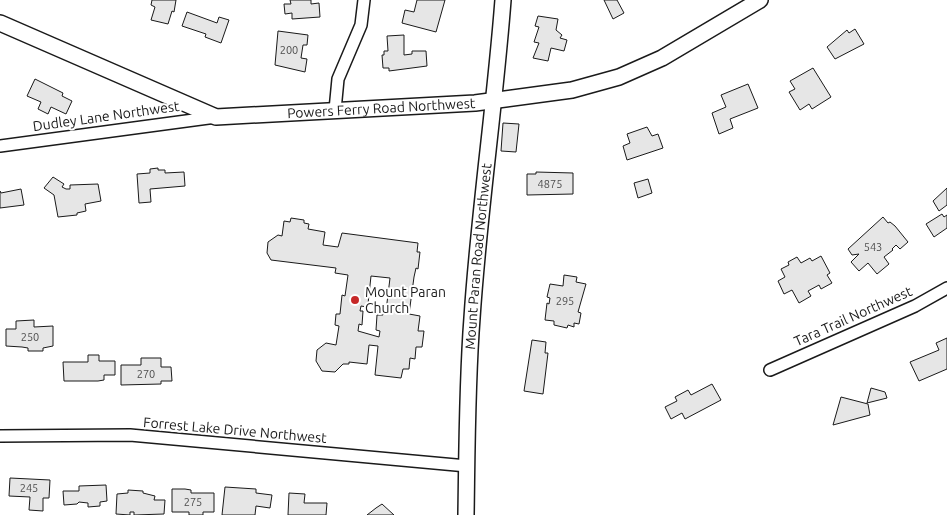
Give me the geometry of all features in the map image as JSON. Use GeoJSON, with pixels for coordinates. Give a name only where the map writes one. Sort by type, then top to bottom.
{"type":"FeatureCollection","features":[{"type":"Feature","properties":{"kind":"street"},"geometry":{"type":"LineString","coordinates":[[335,110],[338,78],[360,25],[364,0]]}},
{"type":"Feature","properties":{"kind":"street","name":"Mount Paran Road Northwest"},"geometry":{"type":"LineString","coordinates":[[466,515],[472,318],[493,101],[497,78],[503,0]]}},
{"type":"Feature","properties":{"kind":"street","name":"Powers Ferry Road Northwest"},"geometry":{"type":"LineString","coordinates":[[0,23],[216,117],[493,101],[572,90],[619,77],[662,58],[760,0]]}},
{"type":"Feature","properties":{"kind":"street","name":"Dudley Lane Northwest"},"geometry":{"type":"LineString","coordinates":[[0,146],[216,117]]}},
{"type":"Feature","properties":{"kind":"street","name":"Tara Trail Northwest"},"geometry":{"type":"LineString","coordinates":[[770,370],[916,306],[947,288]]}},
{"type":"Feature","properties":{"kind":"street","name":"Forrest Lake Drive Northwest"},"geometry":{"type":"LineString","coordinates":[[0,436],[130,435],[467,466]]}},
{"type":"Feature","properties":{"kind":"building"},"geometry":{"type":"Polygon","coordinates":[[[152,0],[176,0],[174,12],[172,11],[168,24],[151,20],[155,7],[151,5],[152,0]]]}},
{"type":"Feature","properties":{"kind":"building"},"geometry":{"type":"Polygon","coordinates":[[[290,0],[311,0],[311,4],[319,3],[320,17],[292,19],[292,13],[285,14],[284,4],[291,4],[290,0]]]}},
{"type":"Feature","properties":{"kind":"building"},"geometry":{"type":"Polygon","coordinates":[[[417,0],[445,0],[436,32],[402,23],[405,10],[414,12],[417,0]]]}},
{"type":"Feature","properties":{"kind":"building"},"geometry":{"type":"Polygon","coordinates":[[[604,0],[617,0],[624,13],[613,19],[604,0]]]}},
{"type":"Feature","properties":{"kind":"building"},"geometry":{"type":"Polygon","coordinates":[[[187,12],[217,23],[219,17],[229,20],[221,43],[205,37],[206,34],[182,26],[187,12]]]}},
{"type":"Feature","properties":{"kind":"building"},"geometry":{"type":"Polygon","coordinates":[[[538,16],[558,19],[556,30],[562,35],[560,38],[567,40],[564,51],[551,48],[548,61],[533,58],[539,43],[534,42],[539,27],[535,26],[538,16]]]}},
{"type":"Feature","properties":{"kind":"building"},"geometry":{"type":"Polygon","coordinates":[[[855,29],[864,44],[835,59],[827,47],[847,30],[849,33],[855,29]]]}},
{"type":"Feature","properties":{"kind":"building"},"geometry":{"type":"Polygon","coordinates":[[[278,31],[308,35],[307,45],[303,45],[301,58],[307,59],[305,72],[275,65],[278,31]]]}},
{"type":"Feature","properties":{"kind":"building"},"geometry":{"type":"Polygon","coordinates":[[[404,35],[404,55],[412,54],[412,51],[426,51],[427,66],[389,71],[389,68],[383,68],[382,55],[384,55],[384,51],[388,51],[387,36],[404,35]]]}},
{"type":"Feature","properties":{"kind":"building"},"geometry":{"type":"Polygon","coordinates":[[[813,68],[831,97],[812,109],[809,104],[800,110],[789,92],[795,89],[790,81],[813,68]]]}},
{"type":"Feature","properties":{"kind":"building"},"geometry":{"type":"Polygon","coordinates":[[[35,79],[63,93],[62,96],[72,101],[66,114],[51,107],[48,114],[38,109],[41,102],[27,96],[35,79]]]}},
{"type":"Feature","properties":{"kind":"building"},"geometry":{"type":"Polygon","coordinates":[[[748,84],[758,108],[730,119],[733,128],[719,134],[712,113],[726,107],[721,95],[748,84]]]}},
{"type":"Feature","properties":{"kind":"building"},"geometry":{"type":"Polygon","coordinates":[[[503,123],[519,124],[516,152],[501,151],[503,123]]]}},
{"type":"Feature","properties":{"kind":"building"},"geometry":{"type":"Polygon","coordinates":[[[647,127],[652,136],[658,134],[663,148],[627,160],[623,146],[630,143],[627,134],[647,127]]]}},
{"type":"Feature","properties":{"kind":"building"},"geometry":{"type":"Polygon","coordinates":[[[158,168],[158,170],[165,170],[165,173],[184,172],[185,186],[150,189],[151,202],[139,203],[137,174],[150,173],[150,169],[158,168]]]}},
{"type":"Feature","properties":{"kind":"building"},"geometry":{"type":"Polygon","coordinates":[[[536,172],[573,173],[573,194],[527,195],[527,174],[536,174],[536,172]]]}},
{"type":"Feature","properties":{"kind":"building"},"geometry":{"type":"Polygon","coordinates":[[[53,177],[64,184],[62,187],[66,189],[70,189],[70,185],[98,184],[101,201],[85,204],[86,211],[77,213],[77,215],[58,217],[54,195],[44,188],[53,177]]]}},
{"type":"Feature","properties":{"kind":"building"},"geometry":{"type":"Polygon","coordinates":[[[648,179],[652,193],[638,198],[634,183],[648,179]]]}},
{"type":"Feature","properties":{"kind":"building"},"geometry":{"type":"Polygon","coordinates":[[[947,188],[947,205],[939,211],[933,201],[947,188]]]}},
{"type":"Feature","properties":{"kind":"building"},"geometry":{"type":"Polygon","coordinates":[[[21,189],[24,205],[0,208],[0,191],[1,193],[21,189]]]}},
{"type":"Feature","properties":{"kind":"building"},"geometry":{"type":"Polygon","coordinates":[[[942,214],[944,217],[947,215],[947,228],[934,237],[926,224],[942,214]]]}},
{"type":"Feature","properties":{"kind":"building"},"geometry":{"type":"Polygon","coordinates":[[[883,217],[888,223],[890,222],[895,226],[908,242],[900,249],[896,245],[884,257],[889,264],[877,274],[868,263],[859,271],[851,262],[859,254],[852,255],[848,249],[883,217]]]}},
{"type":"Feature","properties":{"kind":"building","name":"Mount Paran Church"},"geometry":{"type":"Polygon","coordinates":[[[291,218],[304,220],[304,223],[309,224],[308,229],[325,232],[323,245],[338,247],[342,233],[418,243],[417,252],[420,252],[418,269],[416,268],[414,277],[409,314],[420,316],[418,331],[424,331],[422,347],[416,347],[415,359],[410,358],[409,369],[403,369],[401,378],[375,375],[378,346],[369,345],[367,364],[349,362],[349,364],[343,364],[335,372],[322,371],[316,361],[317,350],[326,343],[336,345],[339,326],[335,325],[336,314],[340,314],[342,295],[345,296],[348,275],[335,273],[336,268],[271,260],[267,253],[268,242],[278,235],[282,236],[284,221],[290,222],[291,218]],[[371,276],[368,304],[367,307],[361,306],[360,311],[363,311],[362,325],[359,324],[358,331],[379,337],[380,331],[376,330],[377,315],[383,315],[384,311],[386,311],[390,278],[371,276]]]}},
{"type":"Feature","properties":{"kind":"building"},"geometry":{"type":"Polygon","coordinates":[[[821,256],[830,273],[827,275],[832,283],[821,289],[819,285],[808,291],[811,296],[799,303],[792,290],[784,294],[778,281],[785,277],[781,269],[789,265],[788,262],[797,257],[801,263],[810,258],[812,261],[821,256]]]}},
{"type":"Feature","properties":{"kind":"building"},"geometry":{"type":"Polygon","coordinates":[[[564,275],[577,277],[576,282],[586,284],[578,312],[581,313],[579,324],[574,323],[574,327],[568,325],[567,328],[554,325],[554,321],[545,320],[547,303],[549,304],[550,298],[547,297],[550,284],[563,286],[564,275]]]}},
{"type":"Feature","properties":{"kind":"building"},"geometry":{"type":"Polygon","coordinates":[[[34,320],[34,327],[53,326],[53,346],[43,348],[43,351],[28,351],[28,348],[6,346],[6,329],[16,329],[16,321],[34,320]]]}},
{"type":"Feature","properties":{"kind":"building"},"geometry":{"type":"Polygon","coordinates":[[[947,338],[947,369],[919,381],[910,362],[939,350],[936,343],[947,338]]]}},
{"type":"Feature","properties":{"kind":"building"},"geometry":{"type":"Polygon","coordinates":[[[532,340],[546,342],[545,353],[548,353],[543,394],[524,391],[532,340]]]}},
{"type":"Feature","properties":{"kind":"building"},"geometry":{"type":"Polygon","coordinates":[[[88,355],[99,355],[99,361],[115,361],[115,375],[104,375],[104,380],[98,381],[64,381],[63,362],[88,362],[88,355]]]}},
{"type":"Feature","properties":{"kind":"building"},"geometry":{"type":"Polygon","coordinates":[[[141,358],[161,358],[161,367],[171,367],[172,381],[161,381],[161,384],[121,385],[121,365],[141,365],[141,358]]]}},
{"type":"Feature","properties":{"kind":"building"},"geometry":{"type":"Polygon","coordinates":[[[712,384],[721,400],[685,419],[682,413],[671,419],[665,407],[677,401],[675,397],[688,390],[691,395],[712,384]]]}},
{"type":"Feature","properties":{"kind":"building"},"geometry":{"type":"Polygon","coordinates":[[[871,388],[885,392],[887,398],[867,403],[871,388]]]}},
{"type":"Feature","properties":{"kind":"building"},"geometry":{"type":"Polygon","coordinates":[[[841,397],[868,404],[870,415],[833,425],[841,397]]]}},
{"type":"Feature","properties":{"kind":"building"},"geometry":{"type":"Polygon","coordinates":[[[10,478],[50,480],[49,498],[43,498],[43,511],[29,510],[30,497],[9,496],[10,478]]]}},
{"type":"Feature","properties":{"kind":"building"},"geometry":{"type":"Polygon","coordinates":[[[106,485],[107,501],[100,502],[100,506],[88,507],[88,503],[79,502],[77,504],[64,505],[63,491],[79,491],[79,486],[106,485]]]}},
{"type":"Feature","properties":{"kind":"building"},"geometry":{"type":"Polygon","coordinates":[[[225,487],[256,489],[256,493],[272,495],[270,508],[256,506],[255,515],[222,515],[225,487]]]}},
{"type":"Feature","properties":{"kind":"building"},"geometry":{"type":"Polygon","coordinates":[[[172,489],[191,490],[191,493],[214,493],[214,512],[203,512],[203,515],[189,515],[189,512],[172,512],[172,489]]]}},
{"type":"Feature","properties":{"kind":"building"},"geometry":{"type":"Polygon","coordinates":[[[128,490],[143,491],[143,493],[155,496],[154,500],[165,500],[164,514],[134,515],[134,512],[130,512],[130,515],[116,514],[117,494],[128,493],[128,490]]]}},
{"type":"Feature","properties":{"kind":"building"},"geometry":{"type":"Polygon","coordinates":[[[289,493],[305,494],[304,503],[327,503],[326,515],[288,515],[289,493]]]}},
{"type":"Feature","properties":{"kind":"building"},"geometry":{"type":"Polygon","coordinates":[[[382,504],[394,515],[367,515],[376,508],[382,504]]]}},
{"type":"Feature","properties":{"kind":"place","name":"Mount Paran Church"},"geometry":{"type":"Point","coordinates":[355,300]}}]}
